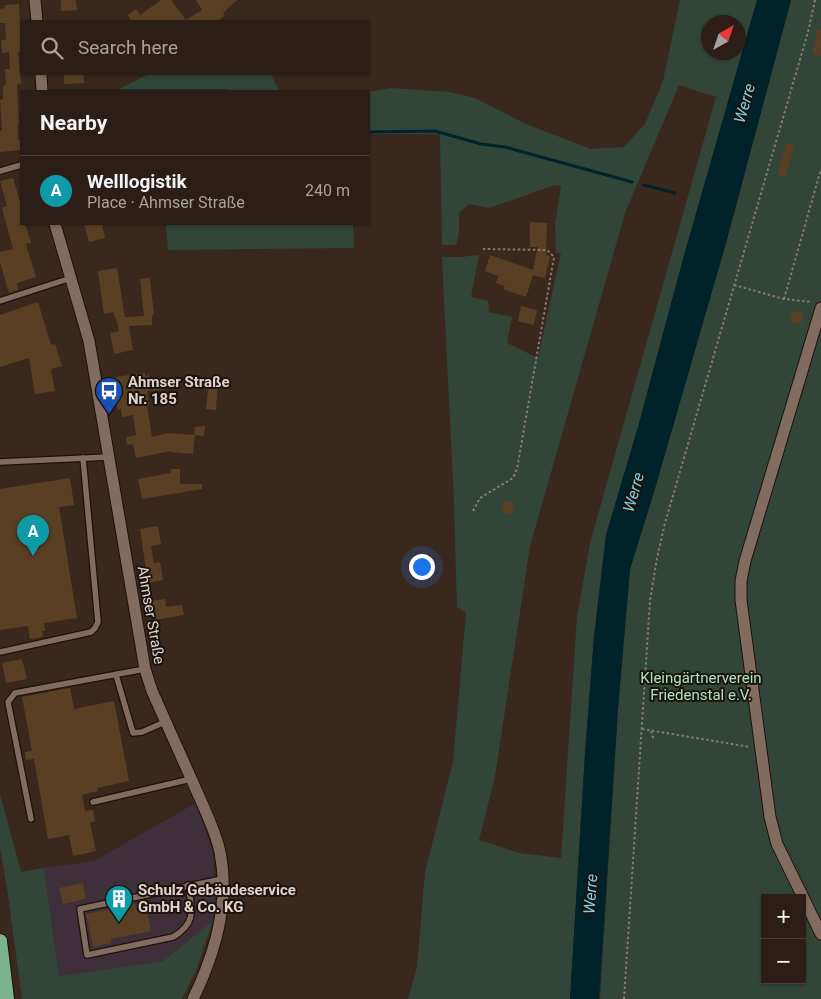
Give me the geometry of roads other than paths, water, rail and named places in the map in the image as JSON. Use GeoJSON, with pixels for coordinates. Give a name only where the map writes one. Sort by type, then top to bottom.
{"type":"FeatureCollection","features":[{"type":"Feature","properties":{"kind":"highway"},"geometry":{"type":"LineString","coordinates":[[0,941],[7,999]]}},
{"type":"Feature","properties":{"kind":"street"},"geometry":{"type":"LineString","coordinates":[[35,0],[37,20]]}},
{"type":"Feature","properties":{"kind":"street"},"geometry":{"type":"LineString","coordinates":[[41,75],[42,90]]}},
{"type":"Feature","properties":{"kind":"street","name":"Ahmser Straße"},"geometry":{"type":"LineString","coordinates":[[55,225],[89,340],[145,669],[152,691],[211,826],[220,852],[222,879],[219,926],[213,953],[194,999]]}},
{"type":"Feature","properties":{"kind":"street"},"geometry":{"type":"LineString","coordinates":[[819,305],[809,347],[745,561],[741,581],[741,600],[770,817],[777,844],[821,934]]}},
{"type":"Feature","properties":{"kind":"street"},"geometry":{"type":"LineString","coordinates":[[809,347],[821,335]]}},
{"type":"Feature","properties":{"kind":"lane"},"geometry":{"type":"LineString","coordinates":[[0,171],[20,165]]}},
{"type":"Feature","properties":{"kind":"lane"},"geometry":{"type":"LineString","coordinates":[[0,301],[71,278]]}},
{"type":"Feature","properties":{"kind":"lane"},"geometry":{"type":"LineString","coordinates":[[0,462],[109,457]]}},
{"type":"Feature","properties":{"kind":"lane"},"geometry":{"type":"LineString","coordinates":[[0,652],[91,632],[98,622],[83,458]]}},
{"type":"Feature","properties":{"kind":"lane"},"geometry":{"type":"LineString","coordinates":[[31,819],[8,702],[15,693],[145,669]]}},
{"type":"Feature","properties":{"kind":"lane"},"geometry":{"type":"LineString","coordinates":[[116,675],[133,734],[165,722]]}},
{"type":"Feature","properties":{"kind":"lane"},"geometry":{"type":"LineString","coordinates":[[93,802],[191,779]]}},
{"type":"Feature","properties":{"kind":"lane"},"geometry":{"type":"LineString","coordinates":[[188,885],[192,912],[189,922],[183,931],[173,937],[86,955],[80,909],[188,885],[222,879]]}},
{"type":"Feature","properties":{"kind":"water","name":"Werre"},"geometry":{"type":"Polygon","coordinates":[[[757,0],[791,0],[726,243],[630,569],[618,709],[599,999],[570,999],[594,636],[606,535],[638,427],[683,259],[740,60],[746,60],[746,38],[757,0]]]}},
{"type":"Feature","properties":{"kind":"waterway"},"geometry":{"type":"LineString","coordinates":[[370,132],[435,131],[481,144],[505,147],[632,182]]}},
{"type":"Feature","properties":{"kind":"waterway"},"geometry":{"type":"LineString","coordinates":[[644,185],[675,193]]}},
{"type":"Feature","properties":{"kind":"place","name":"Ahmser Straße Nr. 185"},"geometry":{"type":"Point","coordinates":[109,415]}},
{"type":"Feature","properties":{"kind":"place","name":"Welllogistik"},"geometry":{"type":"Point","coordinates":[33,556]}},
{"type":"Feature","properties":{"kind":"place","name":"Schulz Gebäudeservice GmbH & Co. KG"},"geometry":{"type":"Point","coordinates":[119,923]}},
{"type":"Feature","properties":{"kind":"park label","name":"Kleingärtnerverein Friedenstal e.V."},"geometry":{"type":"Point","coordinates":[701,686]}}]}
